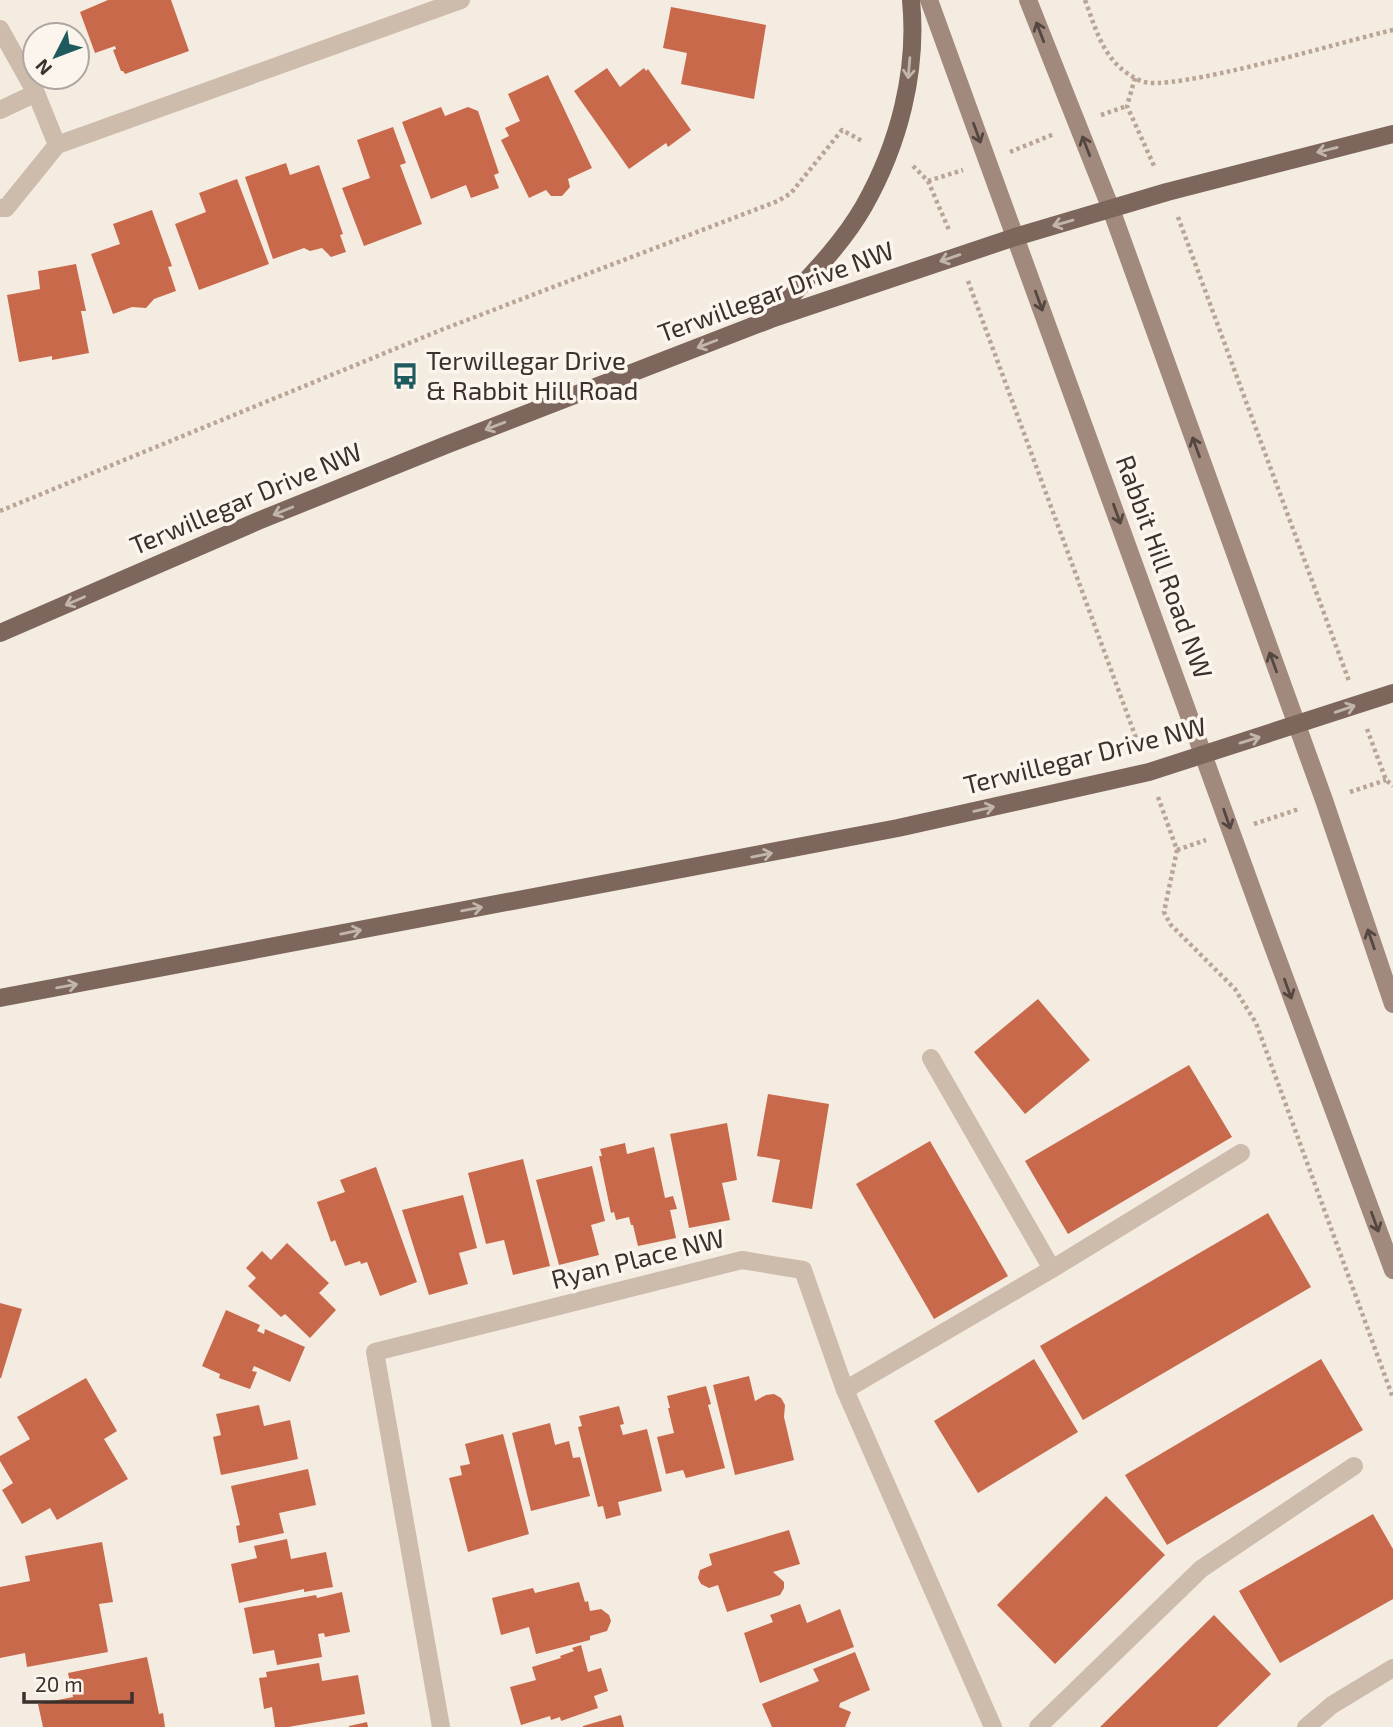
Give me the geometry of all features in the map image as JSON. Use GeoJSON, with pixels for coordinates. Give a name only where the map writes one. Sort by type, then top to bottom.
{"type":"FeatureCollection","features":[{"type":"Feature","properties":{"kind":"main road"},"geometry":{"type":"LineString","coordinates":[[771,319],[863,207],[889,155],[906,103],[913,18],[911,0]]}},
{"type":"Feature","properties":{"kind":"main road","name":"Rabbit Hill Road NW"},"geometry":{"type":"LineString","coordinates":[[929,0],[1393,1270]]}},
{"type":"Feature","properties":{"kind":"main road"},"geometry":{"type":"LineString","coordinates":[[1028,0],[1111,209],[1324,800],[1393,1004]]}},
{"type":"Feature","properties":{"kind":"main road","name":"Terwillegar Drive NW"},"geometry":{"type":"LineString","coordinates":[[0,633],[258,521],[771,319],[1015,237],[1263,166],[1393,134]]}},
{"type":"Feature","properties":{"kind":"main road","name":"Terwillegar Drive NW"},"geometry":{"type":"LineString","coordinates":[[0,998],[898,828],[1149,772],[1393,693]]}},
{"type":"Feature","properties":{"kind":"street"},"geometry":{"type":"LineString","coordinates":[[0,208],[6,208],[57,145],[461,0]]}},
{"type":"Feature","properties":{"kind":"street"},"geometry":{"type":"LineString","coordinates":[[0,29],[36,93],[57,145]]}},
{"type":"Feature","properties":{"kind":"street"},"geometry":{"type":"LineString","coordinates":[[0,110],[36,93]]}},
{"type":"Feature","properties":{"kind":"street"},"geometry":{"type":"LineString","coordinates":[[931,1058],[1052,1269]]}},
{"type":"Feature","properties":{"kind":"street"},"geometry":{"type":"LineString","coordinates":[[845,1390],[1052,1269],[1241,1153]]}},
{"type":"Feature","properties":{"kind":"street","name":"Ryan Place NW"},"geometry":{"type":"LineString","coordinates":[[441,1727],[375,1352],[742,1260],[803,1270],[845,1390],[993,1727]]}},
{"type":"Feature","properties":{"kind":"street"},"geometry":{"type":"LineString","coordinates":[[1038,1727],[1201,1569],[1354,1466]]}},
{"type":"Feature","properties":{"kind":"street"},"geometry":{"type":"LineString","coordinates":[[1306,1727],[1332,1705],[1393,1668]]}},
{"type":"Feature","properties":{"kind":"path"},"geometry":{"type":"LineString","coordinates":[[1085,0],[1112,62],[1144,83],[1194,79],[1393,30]]}},
{"type":"Feature","properties":{"kind":"path"},"geometry":{"type":"LineString","coordinates":[[928,181],[987,162],[1078,123],[1127,106],[1135,78]]}},
{"type":"Feature","properties":{"kind":"path"},"geometry":{"type":"LineString","coordinates":[[0,511],[441,330],[778,201],[791,193],[842,130],[858,139]]}},
{"type":"Feature","properties":{"kind":"path"},"geometry":{"type":"LineString","coordinates":[[914,166],[928,181],[937,204]]}},
{"type":"Feature","properties":{"kind":"path"},"geometry":{"type":"LineString","coordinates":[[1188,240],[1348,677]]}},
{"type":"Feature","properties":{"kind":"path"},"geometry":{"type":"LineString","coordinates":[[971,289],[1123,704]]}},
{"type":"Feature","properties":{"kind":"path"},"geometry":{"type":"LineString","coordinates":[[1393,786],[1386,780],[1177,850],[1164,912],[1170,924],[1235,989],[1256,1023],[1393,1398]]}},
{"type":"Feature","properties":{"kind":"building"},"geometry":{"type":"Polygon","coordinates":[[[108,0],[171,0],[189,51],[125,74],[121,71],[113,50],[116,49],[115,46],[95,53],[91,42],[91,21],[83,21],[80,12],[108,0]]]}},
{"type":"Feature","properties":{"kind":"building"},"geometry":{"type":"Polygon","coordinates":[[[671,7],[766,25],[754,99],[681,84],[687,53],[663,48],[671,7]]]}},
{"type":"Feature","properties":{"kind":"building"},"geometry":{"type":"Polygon","coordinates":[[[607,68],[620,87],[644,68],[646,71],[648,69],[691,130],[668,147],[666,143],[629,169],[574,91],[607,68]]]}},
{"type":"Feature","properties":{"kind":"building"},"geometry":{"type":"Polygon","coordinates":[[[548,75],[592,168],[568,179],[570,187],[562,196],[551,196],[546,190],[529,198],[501,140],[509,136],[505,128],[520,121],[508,94],[548,75]]]}},
{"type":"Feature","properties":{"kind":"building"},"geometry":{"type":"Polygon","coordinates":[[[441,107],[445,116],[468,107],[478,111],[499,173],[494,175],[499,188],[471,198],[466,185],[431,199],[402,122],[441,107]]]}},
{"type":"Feature","properties":{"kind":"building"},"geometry":{"type":"Polygon","coordinates":[[[393,127],[406,163],[400,165],[422,224],[364,246],[342,188],[370,178],[357,140],[393,127]]]}},
{"type":"Feature","properties":{"kind":"building"},"geometry":{"type":"Polygon","coordinates":[[[286,163],[290,175],[319,165],[343,234],[340,235],[346,252],[331,257],[322,248],[310,251],[304,248],[273,259],[245,177],[286,163]]]}},
{"type":"Feature","properties":{"kind":"building"},"geometry":{"type":"Polygon","coordinates":[[[237,179],[269,264],[199,290],[175,224],[206,212],[199,193],[237,179]]]}},
{"type":"Feature","properties":{"kind":"building"},"geometry":{"type":"Polygon","coordinates":[[[152,210],[172,266],[168,267],[176,291],[154,299],[146,308],[132,307],[113,314],[91,254],[120,244],[113,224],[152,210]]]}},
{"type":"Feature","properties":{"kind":"building"},"geometry":{"type":"Polygon","coordinates":[[[76,264],[86,311],[81,311],[89,353],[52,360],[52,356],[19,362],[7,295],[40,289],[38,271],[76,264]]]}},
{"type":"Feature","properties":{"kind":"building"},"geometry":{"type":"Polygon","coordinates":[[[1038,999],[1090,1060],[1025,1114],[974,1052],[1038,999]]]}},
{"type":"Feature","properties":{"kind":"building"},"geometry":{"type":"Polygon","coordinates":[[[1189,1065],[1232,1137],[1068,1234],[1025,1161],[1189,1065]]]}},
{"type":"Feature","properties":{"kind":"building"},"geometry":{"type":"Polygon","coordinates":[[[768,1094],[829,1104],[812,1209],[772,1202],[780,1160],[757,1156],[768,1094]]]}},
{"type":"Feature","properties":{"kind":"building"},"geometry":{"type":"Polygon","coordinates":[[[727,1123],[737,1180],[722,1183],[730,1220],[689,1228],[670,1134],[727,1123]]]}},
{"type":"Feature","properties":{"kind":"building"},"geometry":{"type":"Polygon","coordinates":[[[930,1141],[1008,1276],[934,1319],[856,1184],[930,1141]]]}},
{"type":"Feature","properties":{"kind":"building"},"geometry":{"type":"Polygon","coordinates":[[[625,1143],[627,1154],[654,1147],[665,1198],[673,1196],[677,1209],[670,1210],[676,1238],[638,1246],[629,1217],[616,1220],[614,1212],[611,1213],[599,1156],[602,1156],[600,1149],[625,1143]]]}},
{"type":"Feature","properties":{"kind":"building"},"geometry":{"type":"Polygon","coordinates":[[[523,1159],[550,1266],[513,1275],[504,1240],[486,1244],[468,1173],[523,1159]]]}},
{"type":"Feature","properties":{"kind":"building"},"geometry":{"type":"Polygon","coordinates":[[[592,1166],[605,1221],[591,1225],[599,1255],[559,1265],[536,1180],[592,1166]]]}},
{"type":"Feature","properties":{"kind":"building"},"geometry":{"type":"Polygon","coordinates":[[[376,1167],[417,1282],[380,1296],[367,1262],[361,1264],[360,1261],[345,1266],[335,1240],[331,1242],[317,1202],[345,1192],[340,1180],[376,1167]]]}},
{"type":"Feature","properties":{"kind":"building"},"geometry":{"type":"Polygon","coordinates":[[[463,1195],[477,1248],[459,1253],[468,1284],[429,1295],[402,1210],[463,1195]]]}},
{"type":"Feature","properties":{"kind":"building"},"geometry":{"type":"Polygon","coordinates":[[[1268,1213],[1311,1287],[1083,1420],[1040,1346],[1268,1213]]]}},
{"type":"Feature","properties":{"kind":"building"},"geometry":{"type":"Polygon","coordinates":[[[287,1243],[329,1283],[319,1293],[336,1310],[310,1338],[285,1314],[281,1317],[248,1286],[256,1278],[246,1268],[262,1251],[271,1260],[287,1243]]]}},
{"type":"Feature","properties":{"kind":"building"},"geometry":{"type":"Polygon","coordinates":[[[0,1303],[22,1309],[1,1378],[0,1378],[0,1303]]]}},
{"type":"Feature","properties":{"kind":"building"},"geometry":{"type":"Polygon","coordinates":[[[226,1310],[260,1325],[257,1331],[264,1334],[265,1329],[305,1347],[290,1382],[254,1366],[252,1371],[257,1372],[250,1389],[219,1378],[220,1374],[202,1366],[226,1310]]]}},
{"type":"Feature","properties":{"kind":"building"},"geometry":{"type":"Polygon","coordinates":[[[1034,1359],[1078,1432],[978,1493],[934,1421],[1034,1359]]]}},
{"type":"Feature","properties":{"kind":"building"},"geometry":{"type":"Polygon","coordinates":[[[1321,1359],[1363,1430],[1167,1545],[1125,1475],[1321,1359]]]}},
{"type":"Feature","properties":{"kind":"building"},"geometry":{"type":"Polygon","coordinates":[[[749,1376],[755,1401],[774,1394],[781,1398],[785,1405],[784,1417],[794,1460],[735,1475],[713,1385],[749,1376]]]}},
{"type":"Feature","properties":{"kind":"building"},"geometry":{"type":"Polygon","coordinates":[[[86,1378],[117,1431],[104,1439],[128,1479],[57,1520],[50,1508],[22,1524],[2,1490],[13,1483],[0,1461],[0,1456],[30,1439],[17,1417],[86,1378]]]}},
{"type":"Feature","properties":{"kind":"building"},"geometry":{"type":"Polygon","coordinates":[[[706,1386],[711,1404],[708,1405],[725,1468],[686,1478],[683,1470],[666,1474],[657,1437],[674,1433],[667,1396],[706,1386]]]}},
{"type":"Feature","properties":{"kind":"building"},"geometry":{"type":"Polygon","coordinates":[[[259,1405],[264,1426],[290,1420],[298,1459],[221,1475],[213,1437],[221,1435],[216,1414],[259,1405]]]}},
{"type":"Feature","properties":{"kind":"building"},"geometry":{"type":"Polygon","coordinates":[[[619,1406],[624,1424],[620,1425],[623,1435],[647,1429],[662,1491],[618,1502],[621,1515],[606,1519],[603,1506],[598,1507],[578,1427],[582,1426],[579,1416],[619,1406]]]}},
{"type":"Feature","properties":{"kind":"building"},"geometry":{"type":"Polygon","coordinates":[[[550,1423],[555,1445],[569,1441],[573,1458],[580,1457],[590,1496],[531,1511],[512,1433],[550,1423]]]}},
{"type":"Feature","properties":{"kind":"building"},"geometry":{"type":"Polygon","coordinates":[[[503,1434],[529,1534],[468,1552],[449,1478],[462,1475],[460,1466],[470,1464],[465,1444],[503,1434]]]}},
{"type":"Feature","properties":{"kind":"building"},"geometry":{"type":"Polygon","coordinates":[[[308,1469],[316,1505],[279,1513],[284,1533],[239,1543],[236,1526],[240,1525],[231,1486],[308,1469]]]}},
{"type":"Feature","properties":{"kind":"building"},"geometry":{"type":"Polygon","coordinates":[[[1106,1496],[1165,1555],[1055,1664],[997,1605],[1106,1496]]]}},
{"type":"Feature","properties":{"kind":"building"},"geometry":{"type":"Polygon","coordinates":[[[1373,1514],[1393,1549],[1393,1599],[1280,1663],[1239,1591],[1373,1514]]]}},
{"type":"Feature","properties":{"kind":"building"},"geometry":{"type":"Polygon","coordinates":[[[789,1530],[800,1564],[773,1572],[784,1582],[780,1595],[727,1612],[718,1585],[709,1588],[701,1584],[698,1578],[700,1570],[712,1565],[709,1554],[789,1530]]]}},
{"type":"Feature","properties":{"kind":"building"},"geometry":{"type":"Polygon","coordinates":[[[287,1539],[291,1559],[326,1552],[333,1587],[304,1592],[304,1589],[239,1603],[231,1564],[257,1558],[254,1546],[287,1539]]]}},
{"type":"Feature","properties":{"kind":"building"},"geometry":{"type":"Polygon","coordinates":[[[102,1542],[113,1602],[99,1604],[108,1652],[27,1667],[25,1653],[0,1658],[0,1587],[30,1581],[25,1556],[102,1542]]]}},
{"type":"Feature","properties":{"kind":"building"},"geometry":{"type":"Polygon","coordinates":[[[579,1582],[590,1611],[601,1609],[609,1615],[611,1621],[607,1631],[590,1636],[590,1640],[536,1654],[529,1627],[501,1635],[492,1598],[533,1588],[535,1593],[579,1582]]]}},
{"type":"Feature","properties":{"kind":"building"},"geometry":{"type":"Polygon","coordinates":[[[342,1592],[350,1632],[325,1637],[324,1633],[318,1634],[322,1657],[277,1665],[274,1650],[253,1654],[244,1608],[342,1592]]]}},
{"type":"Feature","properties":{"kind":"building"},"geometry":{"type":"Polygon","coordinates":[[[800,1604],[807,1623],[840,1609],[854,1647],[760,1683],[744,1633],[773,1622],[770,1615],[800,1604]]]}},
{"type":"Feature","properties":{"kind":"building"},"geometry":{"type":"Polygon","coordinates":[[[1214,1615],[1271,1674],[1217,1727],[1100,1727],[1214,1615]]]}},
{"type":"Feature","properties":{"kind":"building"},"geometry":{"type":"Polygon","coordinates":[[[581,1645],[588,1672],[601,1668],[608,1691],[594,1696],[598,1708],[561,1721],[560,1717],[551,1720],[550,1716],[521,1725],[510,1687],[536,1680],[532,1667],[561,1658],[560,1656],[574,1651],[572,1648],[581,1645]]]}},
{"type":"Feature","properties":{"kind":"building"},"geometry":{"type":"Polygon","coordinates":[[[855,1652],[870,1690],[840,1703],[839,1707],[851,1712],[845,1727],[772,1727],[762,1704],[819,1681],[813,1669],[855,1652]]]}},
{"type":"Feature","properties":{"kind":"building"},"geometry":{"type":"Polygon","coordinates":[[[147,1657],[159,1714],[163,1713],[165,1727],[43,1727],[38,1704],[73,1697],[68,1673],[147,1657]]]}},
{"type":"Feature","properties":{"kind":"building"},"geometry":{"type":"Polygon","coordinates":[[[319,1663],[322,1681],[358,1675],[365,1714],[275,1727],[272,1707],[264,1709],[259,1678],[267,1677],[266,1672],[319,1663]]]}},
{"type":"Feature","properties":{"kind":"building"},"geometry":{"type":"Polygon","coordinates":[[[621,1715],[624,1727],[583,1727],[583,1726],[621,1715]]]}},
{"type":"Feature","properties":{"kind":"building"},"geometry":{"type":"Polygon","coordinates":[[[367,1722],[368,1727],[349,1727],[349,1726],[367,1722]]]}},
{"type":"Feature","properties":{"kind":"place","name":"Terwillegar Drive & Rabbit Hill Road"},"geometry":{"type":"Point","coordinates":[405,376]}}]}
